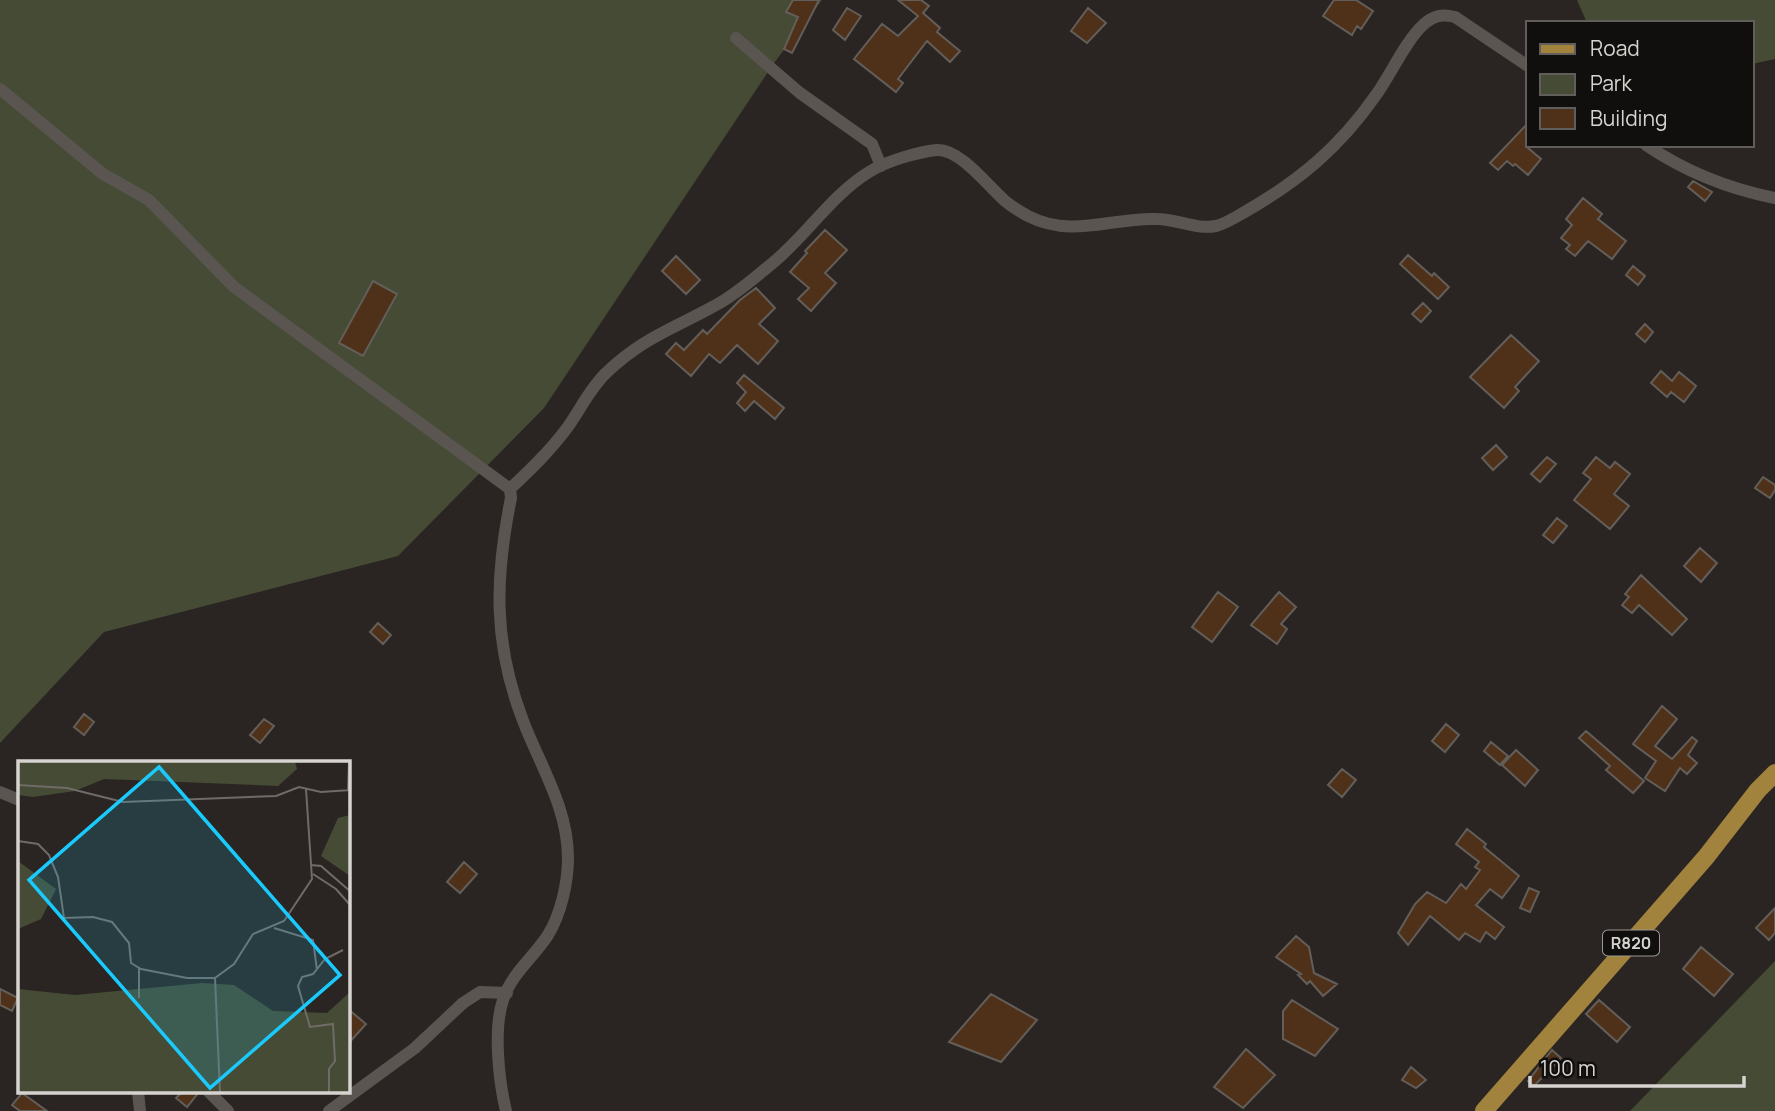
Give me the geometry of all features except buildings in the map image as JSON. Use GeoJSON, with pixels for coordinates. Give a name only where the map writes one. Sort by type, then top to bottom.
{"type":"FeatureCollection","features":[{"type":"Feature","properties":{"kind":"main road","name":"R820"},"geometry":{"type":"LineString","coordinates":[[1484,1111],[1706,857],[1758,790],[1775,773]]}},
{"type":"Feature","properties":{"kind":"street"},"geometry":{"type":"LineString","coordinates":[[510,489],[547,454],[603,376],[628,353],[654,335],[728,297],[802,238],[853,183],[892,161],[939,150],[954,154],[1005,202],[1026,215],[1055,225],[1086,226],[1154,218],[1194,226],[1217,226],[1283,189],[1322,159],[1358,118],[1420,28],[1432,18],[1443,14],[1455,17],[1526,65]]}},
{"type":"Feature","properties":{"kind":"street"},"geometry":{"type":"LineString","coordinates":[[736,38],[800,93],[872,144],[881,166]]}},
{"type":"Feature","properties":{"kind":"street"},"geometry":{"type":"LineString","coordinates":[[0,89],[103,174],[149,200],[234,287],[510,489],[511,498],[500,564],[500,640],[520,715],[559,805],[567,832],[568,861],[558,916],[502,1000],[499,1023],[500,1068],[506,1111]]}},
{"type":"Feature","properties":{"kind":"street"},"geometry":{"type":"LineString","coordinates":[[1649,147],[1710,180],[1747,193],[1775,198]]}},
{"type":"Feature","properties":{"kind":"street"},"geometry":{"type":"LineString","coordinates":[[0,792],[18,800]]}},
{"type":"Feature","properties":{"kind":"street"},"geometry":{"type":"LineString","coordinates":[[329,1111],[415,1048],[463,1003],[480,992],[506,993]]}},
{"type":"Feature","properties":{"kind":"street"},"geometry":{"type":"LineString","coordinates":[[211,1094],[228,1111]]}},
{"type":"Feature","properties":{"kind":"green space"},"geometry":{"type":"Polygon","coordinates":[[[0,0],[822,0],[774,63],[544,408],[398,556],[104,632],[0,743],[0,0]]]}},
{"type":"Feature","properties":{"kind":"green space"},"geometry":{"type":"Polygon","coordinates":[[[1577,0],[1775,0],[1775,59],[1754,64],[1754,21],[1586,21],[1577,0]]]}},
{"type":"Feature","properties":{"kind":"green space"},"geometry":{"type":"Polygon","coordinates":[[[1775,961],[1775,1111],[1630,1111],[1775,961]]]}}]}
